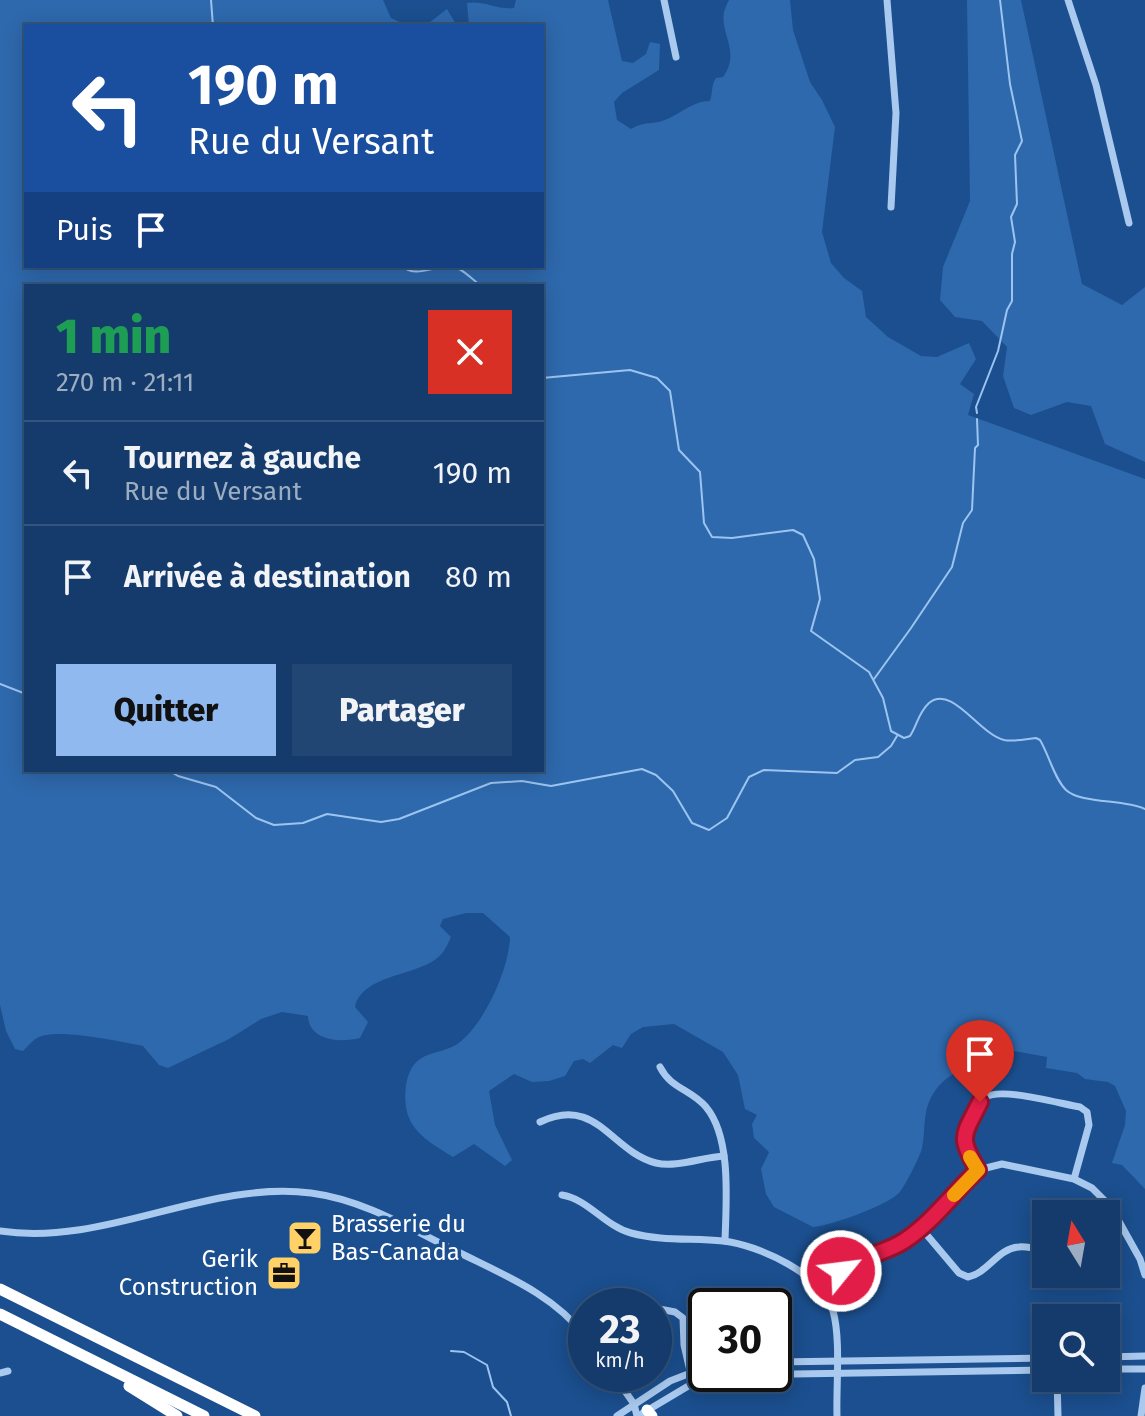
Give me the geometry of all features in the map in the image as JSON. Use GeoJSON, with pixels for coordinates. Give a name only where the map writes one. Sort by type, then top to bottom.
{"type":"FeatureCollection","features":[{"type":"Feature","properties":{"kind":"highway"},"geometry":{"type":"LineString","coordinates":[[0,1289],[255,1416]]}},
{"type":"Feature","properties":{"kind":"highway"},"geometry":{"type":"LineString","coordinates":[[0,1314],[204,1416]]}},
{"type":"Feature","properties":{"kind":"highway"},"geometry":{"type":"LineString","coordinates":[[71,1350],[177,1416]]}},
{"type":"Feature","properties":{"kind":"street"},"geometry":{"type":"LineString","coordinates":[[664,0],[676,57]]}},
{"type":"Feature","properties":{"kind":"street"},"geometry":{"type":"LineString","coordinates":[[887,0],[896,113],[891,207]]}},
{"type":"Feature","properties":{"kind":"street"},"geometry":{"type":"LineString","coordinates":[[1068,0],[1096,85],[1129,223]]}},
{"type":"Feature","properties":{"kind":"street"},"geometry":{"type":"LineString","coordinates":[[660,1067],[666,1079],[699,1099],[708,1109],[727,1172],[725,1241]]}},
{"type":"Feature","properties":{"kind":"street"},"geometry":{"type":"LineString","coordinates":[[978,1170],[965,1148],[964,1134],[980,1102],[988,1095],[1001,1093],[1080,1107],[1087,1112],[1089,1125],[1074,1179]]}},
{"type":"Feature","properties":{"kind":"street"},"geometry":{"type":"LineString","coordinates":[[540,1122],[552,1116],[587,1117],[640,1157],[656,1163],[671,1164],[724,1156]]}},
{"type":"Feature","properties":{"kind":"street"},"geometry":{"type":"LineString","coordinates":[[819,1288],[857,1259],[901,1243],[921,1228],[978,1170],[1002,1164],[1074,1179],[1099,1193],[1104,1200]]}},
{"type":"Feature","properties":{"kind":"street"},"geometry":{"type":"LineString","coordinates":[[0,1231],[29,1234],[67,1232],[246,1194],[281,1191],[324,1195],[387,1216],[527,1286],[568,1317]]}},
{"type":"Feature","properties":{"kind":"street"},"geometry":{"type":"LineString","coordinates":[[562,1195],[576,1199],[608,1224],[631,1233],[725,1241],[774,1257],[819,1288],[834,1313],[837,1416]]}},
{"type":"Feature","properties":{"kind":"street"},"geometry":{"type":"LineString","coordinates":[[1120,1222],[1142,1258],[1145,1275]]}},
{"type":"Feature","properties":{"kind":"street"},"geometry":{"type":"LineString","coordinates":[[921,1228],[959,1273],[968,1277],[978,1274],[1008,1249],[1032,1249]]}},
{"type":"Feature","properties":{"kind":"street"},"geometry":{"type":"LineString","coordinates":[[672,1311],[683,1318],[688,1362]]}},
{"type":"Feature","properties":{"kind":"street"},"geometry":{"type":"LineString","coordinates":[[1120,1357],[1145,1356]]}},
{"type":"Feature","properties":{"kind":"street"},"geometry":{"type":"LineString","coordinates":[[792,1362],[1032,1358]]}},
{"type":"Feature","properties":{"kind":"street"},"geometry":{"type":"LineString","coordinates":[[1120,1369],[1145,1369]]}},
{"type":"Feature","properties":{"kind":"street"},"geometry":{"type":"LineString","coordinates":[[626,1392],[644,1414],[690,1385],[718,1377],[1032,1370]]}},
{"type":"Feature","properties":{"kind":"street"},"geometry":{"type":"LineString","coordinates":[[617,1416],[688,1372]]}},
{"type":"Feature","properties":{"kind":"street"},"geometry":{"type":"LineString","coordinates":[[1141,1416],[1145,1388]]}},
{"type":"Feature","properties":{"kind":"street"},"geometry":{"type":"LineString","coordinates":[[1057,1392],[1058,1416]]}},
{"type":"Feature","properties":{"kind":"shaded area"},"geometry":{"type":"Polygon","coordinates":[[[0,0],[383,0],[391,18],[404,24],[24,24],[24,268],[544,268],[544,24],[469,24],[467,3],[514,8],[516,0],[608,0],[622,61],[633,63],[646,54],[650,42],[660,44],[659,70],[622,93],[614,102],[617,120],[631,129],[662,121],[697,103],[710,101],[714,81],[723,77],[730,60],[724,20],[729,0],[790,0],[793,30],[810,82],[835,127],[822,232],[831,263],[844,278],[862,291],[866,317],[888,337],[921,356],[937,357],[969,343],[976,359],[960,384],[974,394],[968,415],[1145,479],[1145,1189],[1122,1165],[1112,1163],[1125,1125],[1126,1111],[1115,1086],[1085,1079],[1077,1073],[1046,1068],[1047,1057],[992,1047],[989,1057],[950,1076],[933,1094],[926,1114],[921,1152],[899,1193],[858,1214],[813,1227],[774,1207],[766,1194],[761,1169],[769,1152],[754,1138],[752,1124],[757,1115],[745,1109],[738,1075],[723,1052],[674,1024],[643,1027],[631,1034],[622,1048],[613,1045],[590,1063],[583,1059],[574,1061],[565,1076],[549,1081],[532,1082],[514,1074],[489,1091],[495,1125],[512,1160],[505,1166],[474,1144],[453,1157],[431,1143],[410,1121],[405,1099],[406,1085],[410,1070],[417,1061],[456,1045],[469,1033],[494,994],[509,950],[510,937],[483,913],[466,913],[443,919],[440,926],[451,937],[439,957],[368,988],[355,1007],[368,1022],[360,1038],[352,1040],[327,1038],[314,1031],[308,1016],[282,1012],[261,1019],[229,1039],[168,1068],[159,1065],[143,1046],[58,1034],[35,1039],[23,1051],[15,1049],[6,1031],[0,1005],[0,0]]]}},
{"type":"Feature","properties":{"kind":"shaded area"},"geometry":{"type":"Polygon","coordinates":[[[967,0],[1021,0],[1082,284],[1122,305],[1145,287],[1145,462],[1105,444],[1091,406],[1067,402],[1031,415],[1014,408],[1003,376],[1007,347],[982,321],[955,317],[940,300],[943,267],[970,201],[967,0]]]}},
{"type":"Feature","properties":{"kind":"shaded area"},"geometry":{"type":"Polygon","coordinates":[[[447,9],[456,24],[428,24],[447,9]]]}},
{"type":"Feature","properties":{"kind":"waterway"},"geometry":{"type":"LineString","coordinates":[[211,0],[213,24]]}},
{"type":"Feature","properties":{"kind":"waterway"},"geometry":{"type":"LineString","coordinates":[[977,413],[976,407],[998,351],[1012,301],[1015,242],[1011,217],[1017,204],[1015,155],[1022,141],[1010,84],[1000,0]]}},
{"type":"Feature","properties":{"kind":"waterway"},"geometry":{"type":"LineString","coordinates":[[404,268],[415,272],[438,268]]}},
{"type":"Feature","properties":{"kind":"waterway"},"geometry":{"type":"LineString","coordinates":[[454,268],[478,284]]}},
{"type":"Feature","properties":{"kind":"waterway"},"geometry":{"type":"LineString","coordinates":[[544,378],[630,370],[657,378],[670,391],[679,450],[700,472],[704,523],[712,537],[732,538],[793,530],[803,535],[814,559],[820,599],[811,631],[869,672],[883,698],[891,731],[904,738],[910,736],[929,703],[938,699],[947,700],[1004,740],[1040,740],[1058,779],[1073,794],[1145,809]]}},
{"type":"Feature","properties":{"kind":"waterway"},"geometry":{"type":"LineString","coordinates":[[874,679],[952,567],[963,523],[972,510],[975,448],[978,445],[977,419]]}},
{"type":"Feature","properties":{"kind":"waterway"},"geometry":{"type":"LineString","coordinates":[[0,684],[24,693]]}},
{"type":"Feature","properties":{"kind":"waterway"},"geometry":{"type":"LineString","coordinates":[[171,772],[216,787],[256,818],[274,825],[303,823],[327,814],[381,822],[399,819],[491,783],[522,781],[551,786],[642,769],[656,775],[673,791],[692,823],[709,830],[727,818],[749,777],[764,770],[837,773],[855,760],[878,757],[897,736]]}},
{"type":"Feature","properties":{"kind":"waterway"},"geometry":{"type":"LineString","coordinates":[[451,1351],[464,1352],[487,1365],[493,1387],[507,1402],[511,1416]]}},
{"type":"Feature","properties":{"kind":"slow traffic"},"geometry":{"type":"LineString","coordinates":[[954,1195],[978,1170],[970,1157]]}},
{"type":"Feature","properties":{"kind":"place","name":"Brasserie du Bas-Canada"},"geometry":{"type":"Point","coordinates":[305,1238]}},
{"type":"Feature","properties":{"kind":"place","name":"Gerik Construction"},"geometry":{"type":"Point","coordinates":[284,1273]}},
{"type":"Feature","properties":{"kind":"route"},"geometry":{"type":"LineString","coordinates":[[841,1271],[857,1259],[907,1239],[939,1212],[978,1170],[965,1148],[964,1134],[980,1102]]}}]}
